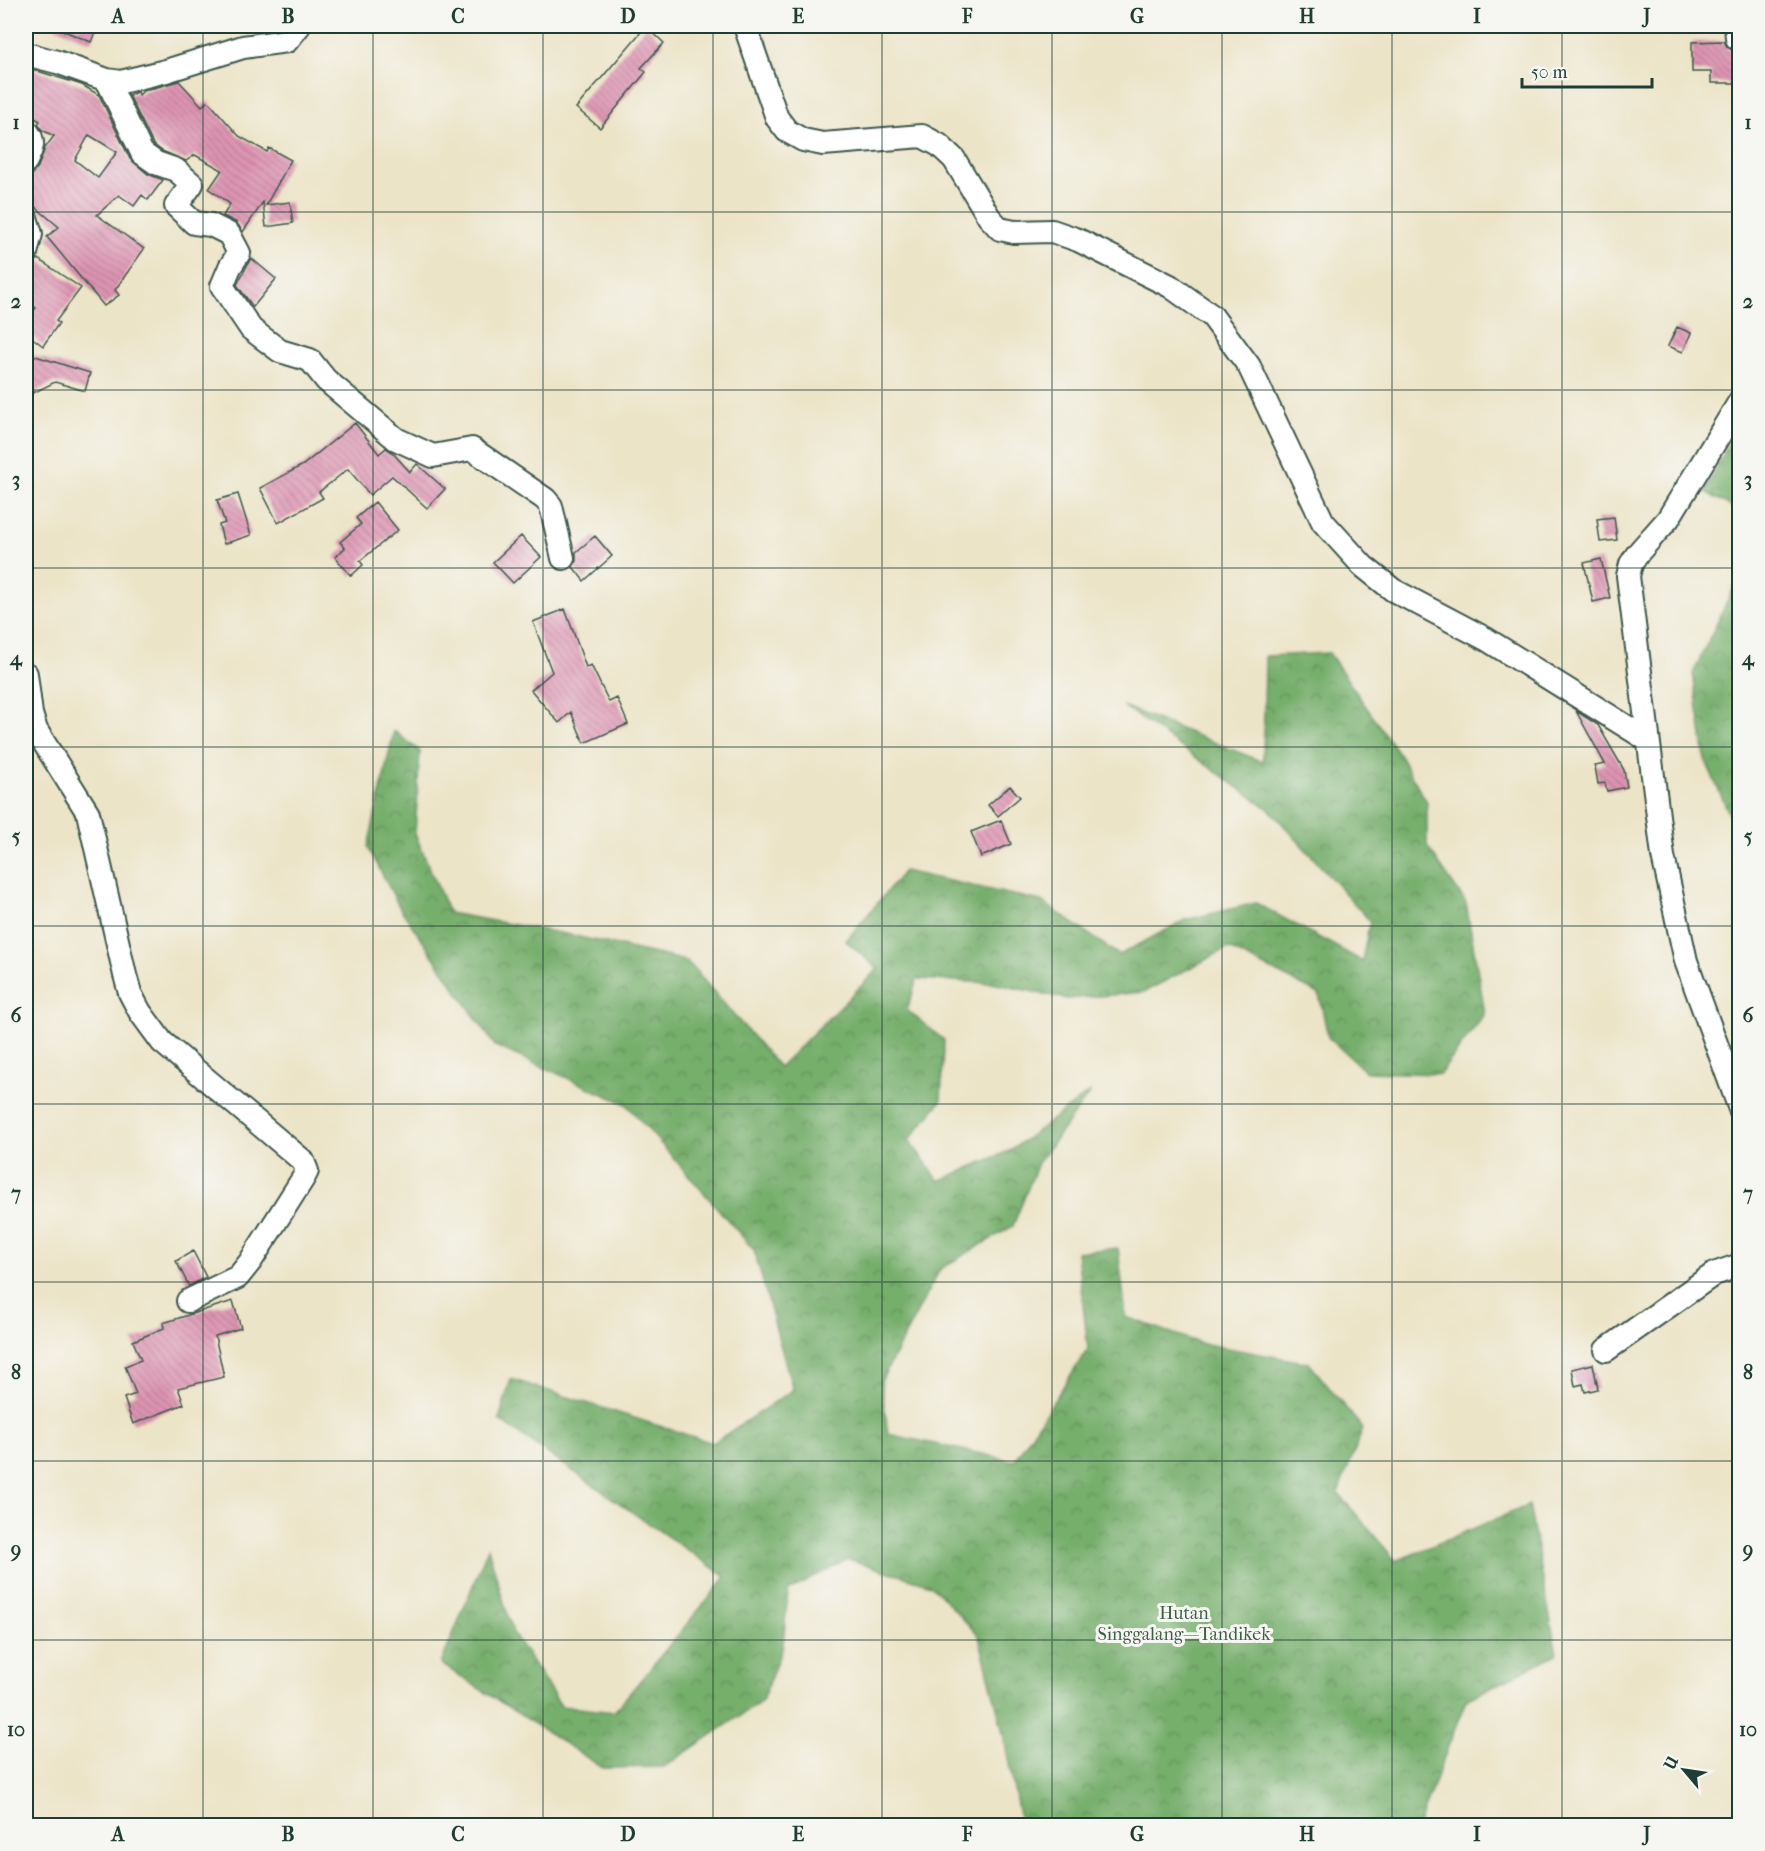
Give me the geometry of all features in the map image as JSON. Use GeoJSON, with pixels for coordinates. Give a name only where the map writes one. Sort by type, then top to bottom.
{"type":"FeatureCollection","features":[{"type":"Feature","properties":{"kind":"street"},"geometry":{"type":"LineString","coordinates":[[26,54],[57,62],[107,80],[121,82],[166,71],[243,46],[287,41],[299,26]]}},
{"type":"Feature","properties":{"kind":"street"},"geometry":{"type":"LineString","coordinates":[[745,26],[777,118],[787,131],[803,140],[823,144],[922,136],[939,144],[954,159],[988,217],[1000,229],[1014,232],[1052,231],[1078,240],[1170,286],[1212,316],[1249,366],[1323,522],[1363,566],[1393,590],[1486,639],[1648,740]]}},
{"type":"Feature","properties":{"kind":"street"},"geometry":{"type":"LineString","coordinates":[[1736,26],[1737,38],[1740,39]]}},
{"type":"Feature","properties":{"kind":"street"},"geometry":{"type":"LineString","coordinates":[[107,80],[142,153],[156,163],[176,170],[192,184],[176,206],[194,223],[211,225],[229,234],[238,253],[222,286],[251,329],[280,351],[310,360],[326,380],[396,439],[433,456],[472,449],[545,499],[551,506],[563,558]]}},
{"type":"Feature","properties":{"kind":"street"},"geometry":{"type":"LineString","coordinates":[[26,130],[33,142],[26,161]]}},
{"type":"Feature","properties":{"kind":"street"},"geometry":{"type":"LineString","coordinates":[[26,218],[31,234],[26,253]]}},
{"type":"Feature","properties":{"kind":"street"},"geometry":{"type":"LineString","coordinates":[[1740,401],[1668,519],[1638,553],[1631,564],[1628,576],[1663,856],[1686,961],[1740,1109]]}},
{"type":"Feature","properties":{"kind":"street"},"geometry":{"type":"LineString","coordinates":[[26,674],[31,714],[36,730],[88,813],[124,975],[140,1012],[156,1035],[178,1057],[306,1165],[304,1177],[238,1277],[188,1301]]}},
{"type":"Feature","properties":{"kind":"street"},"geometry":{"type":"LineString","coordinates":[[1606,1350],[1714,1274],[1740,1265]]}},
{"type":"Feature","properties":{"kind":"green space"},"geometry":{"type":"Polygon","coordinates":[[[1739,422],[1739,511],[1705,492],[1739,422]]]}},
{"type":"Feature","properties":{"kind":"green space"},"geometry":{"type":"Polygon","coordinates":[[[1739,577],[1739,953],[1734,825],[1705,759],[1693,673],[1739,577]]]}},
{"type":"Feature","properties":{"kind":"green space","name":"Hutan Singgalang—Tandikek"},"geometry":{"type":"Polygon","coordinates":[[[1329,653],[1400,756],[1427,802],[1427,846],[1466,903],[1485,1014],[1440,1074],[1366,1072],[1328,1037],[1319,994],[1228,948],[1144,992],[1067,999],[992,983],[917,979],[907,1010],[944,1040],[941,1101],[909,1140],[939,1181],[1011,1150],[1091,1091],[1038,1163],[1013,1226],[940,1269],[881,1381],[888,1434],[1014,1461],[1088,1349],[1077,1252],[1118,1248],[1126,1317],[1200,1343],[1309,1363],[1363,1429],[1338,1493],[1396,1561],[1529,1505],[1557,1654],[1466,1700],[1418,1825],[1021,1825],[1002,1728],[979,1636],[931,1585],[848,1559],[788,1591],[783,1645],[762,1701],[664,1767],[603,1768],[441,1664],[488,1548],[513,1633],[561,1706],[614,1712],[726,1577],[499,1420],[511,1379],[713,1443],[793,1390],[754,1250],[626,1104],[495,1046],[400,908],[368,847],[394,731],[420,751],[415,834],[449,913],[566,934],[687,961],[779,1067],[878,969],[846,941],[904,871],[1041,901],[1119,955],[1185,920],[1256,903],[1362,961],[1370,921],[1270,810],[1123,706],[1263,762],[1265,656],[1329,653]]]}},
{"type":"Feature","properties":{"kind":"building"},"geometry":{"type":"Polygon","coordinates":[[[52,26],[98,26],[91,42],[52,26]]]}},
{"type":"Feature","properties":{"kind":"building"},"geometry":{"type":"Polygon","coordinates":[[[646,26],[664,43],[641,68],[646,72],[600,128],[576,108],[646,26]]]}},
{"type":"Feature","properties":{"kind":"building"},"geometry":{"type":"Polygon","coordinates":[[[1724,41],[1727,47],[1734,51],[1735,83],[1711,83],[1711,72],[1692,72],[1692,42],[1724,41]]]}},
{"type":"Feature","properties":{"kind":"building"},"geometry":{"type":"Polygon","coordinates":[[[28,68],[82,85],[99,95],[130,159],[148,174],[163,180],[148,200],[142,195],[134,206],[119,195],[97,215],[144,249],[115,290],[119,295],[104,306],[47,237],[59,227],[26,199],[26,181],[38,167],[45,148],[54,136],[42,130],[38,124],[40,121],[26,113],[28,68]],[[89,135],[75,160],[98,178],[117,152],[89,135]]]}},
{"type":"Feature","properties":{"kind":"building"},"geometry":{"type":"Polygon","coordinates":[[[179,81],[202,106],[208,101],[239,136],[267,152],[269,148],[291,160],[266,205],[290,202],[293,223],[266,227],[263,202],[243,232],[236,222],[223,216],[230,204],[209,189],[222,170],[195,155],[186,161],[162,151],[153,144],[129,95],[137,92],[139,95],[143,91],[179,81]]]}},
{"type":"Feature","properties":{"kind":"building"},"geometry":{"type":"Polygon","coordinates":[[[251,258],[276,279],[253,307],[237,285],[251,258]]]}},
{"type":"Feature","properties":{"kind":"building"},"geometry":{"type":"Polygon","coordinates":[[[38,259],[81,288],[56,321],[59,323],[43,346],[26,333],[26,322],[36,308],[26,300],[26,272],[38,259]]]}},
{"type":"Feature","properties":{"kind":"building"},"geometry":{"type":"Polygon","coordinates":[[[1677,327],[1691,333],[1683,352],[1668,346],[1677,327]]]}},
{"type":"Feature","properties":{"kind":"building"},"geometry":{"type":"Polygon","coordinates":[[[26,353],[90,373],[85,391],[55,382],[33,393],[26,379],[26,353]]]}},
{"type":"Feature","properties":{"kind":"building"},"geometry":{"type":"Polygon","coordinates":[[[355,423],[379,454],[386,448],[410,472],[417,464],[445,489],[427,508],[392,476],[370,495],[348,469],[319,492],[323,498],[278,523],[260,488],[303,465],[355,423]]]}},
{"type":"Feature","properties":{"kind":"building"},"geometry":{"type":"Polygon","coordinates":[[[238,494],[251,535],[224,544],[219,525],[225,523],[217,500],[238,494]]]}},
{"type":"Feature","properties":{"kind":"building"},"geometry":{"type":"Polygon","coordinates":[[[375,502],[398,530],[360,561],[363,565],[351,576],[335,557],[345,548],[340,542],[361,524],[356,518],[375,502]]]}},
{"type":"Feature","properties":{"kind":"building"},"geometry":{"type":"Polygon","coordinates":[[[1614,517],[1617,540],[1600,542],[1597,519],[1614,517]]]}},
{"type":"Feature","properties":{"kind":"building"},"geometry":{"type":"Polygon","coordinates":[[[521,536],[541,557],[513,583],[493,562],[521,536]]]}},
{"type":"Feature","properties":{"kind":"building"},"geometry":{"type":"Polygon","coordinates":[[[595,536],[612,556],[584,581],[573,567],[576,552],[595,536]]]}},
{"type":"Feature","properties":{"kind":"building"},"geometry":{"type":"Polygon","coordinates":[[[1601,559],[1610,598],[1593,602],[1584,563],[1601,559]]]}},
{"type":"Feature","properties":{"kind":"building"},"geometry":{"type":"Polygon","coordinates":[[[565,609],[586,667],[591,665],[609,702],[617,698],[628,724],[584,743],[571,712],[559,723],[531,690],[552,672],[533,622],[565,609]]]}},
{"type":"Feature","properties":{"kind":"building"},"geometry":{"type":"Polygon","coordinates":[[[1576,711],[1598,725],[1624,770],[1627,787],[1607,791],[1605,783],[1598,784],[1595,766],[1605,764],[1576,711]]]}},
{"type":"Feature","properties":{"kind":"building"},"geometry":{"type":"Polygon","coordinates":[[[1010,786],[1020,797],[998,816],[988,805],[1010,786]]]}},
{"type":"Feature","properties":{"kind":"building"},"geometry":{"type":"Polygon","coordinates":[[[1001,820],[1011,844],[981,857],[971,832],[1001,820]]]}},
{"type":"Feature","properties":{"kind":"building"},"geometry":{"type":"Polygon","coordinates":[[[193,1251],[206,1277],[189,1286],[176,1261],[193,1251]]]}},
{"type":"Feature","properties":{"kind":"building"},"geometry":{"type":"Polygon","coordinates":[[[233,1301],[241,1328],[215,1336],[224,1377],[178,1388],[184,1404],[133,1424],[124,1398],[136,1394],[125,1366],[141,1360],[133,1341],[164,1328],[163,1323],[233,1301]]]}},
{"type":"Feature","properties":{"kind":"building"},"geometry":{"type":"Polygon","coordinates":[[[1593,1364],[1598,1389],[1585,1392],[1583,1384],[1575,1386],[1572,1369],[1593,1364]]]}}]}
